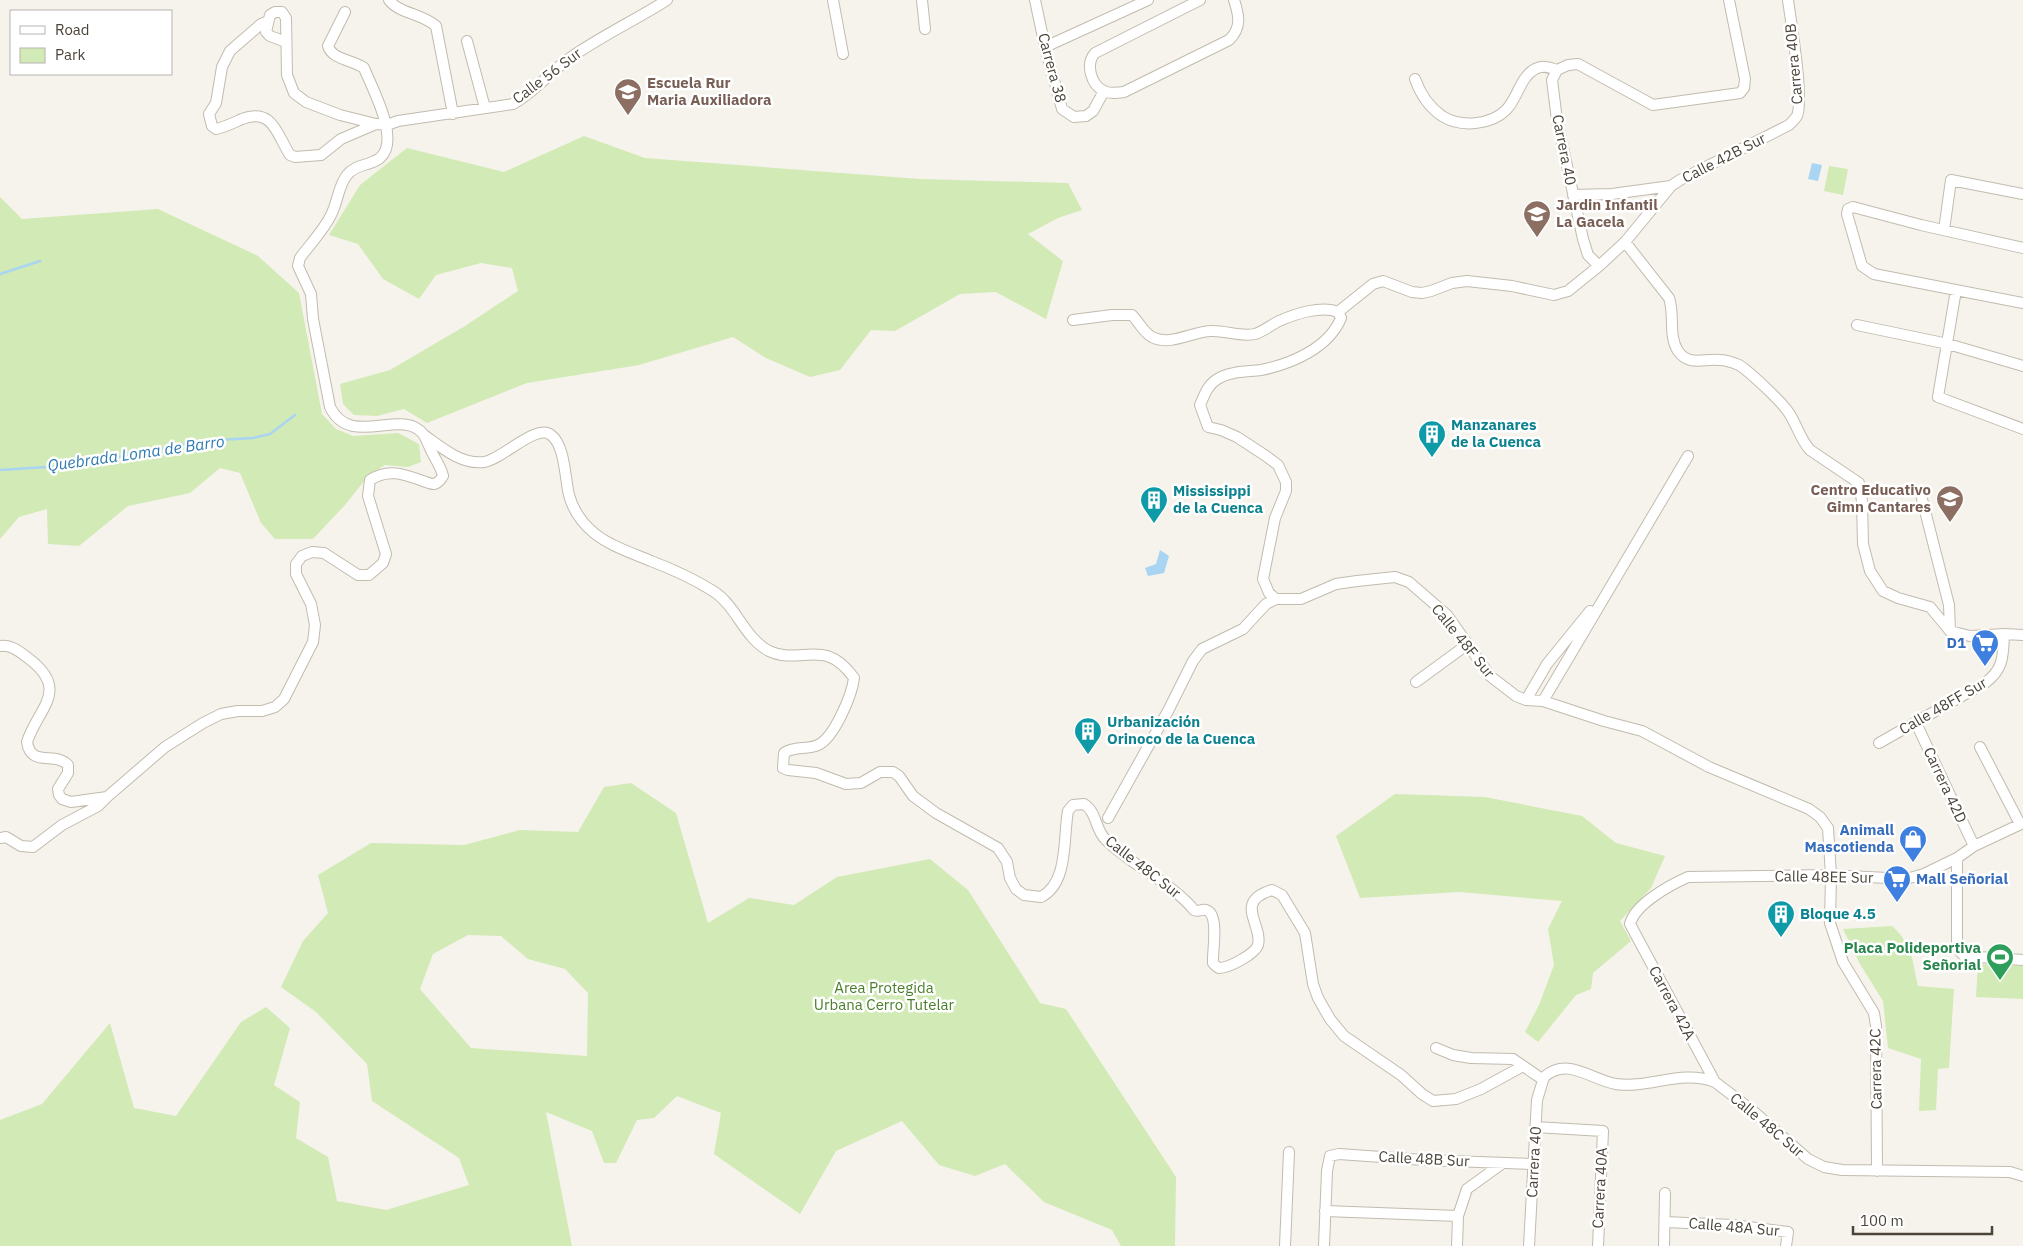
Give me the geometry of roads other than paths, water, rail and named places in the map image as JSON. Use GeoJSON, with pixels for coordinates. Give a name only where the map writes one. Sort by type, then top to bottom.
{"type":"FeatureCollection","features":[{"type":"Feature","properties":{"kind":"street"},"geometry":{"type":"LineString","coordinates":[[389,0],[399,8],[429,19],[436,26],[453,114]]}},
{"type":"Feature","properties":{"kind":"street","name":"Calle 56 Sur"},"geometry":{"type":"LineString","coordinates":[[268,21],[270,15],[274,12],[282,12],[286,18],[287,75],[294,93],[306,102],[340,115],[387,125],[398,121],[513,104],[521,100],[587,46],[667,0]]}},
{"type":"Feature","properties":{"kind":"street"},"geometry":{"type":"LineString","coordinates":[[833,0],[843,54]]}},
{"type":"Feature","properties":{"kind":"street"},"geometry":{"type":"LineString","coordinates":[[922,0],[925,29]]}},
{"type":"Feature","properties":{"kind":"street","name":"Carrera 38"},"geometry":{"type":"LineString","coordinates":[[1035,0],[1045,47],[1062,109],[1070,116],[1078,118],[1090,114],[1104,92]]}},
{"type":"Feature","properties":{"kind":"street"},"geometry":{"type":"LineString","coordinates":[[1045,47],[1148,0]]}},
{"type":"Feature","properties":{"kind":"street"},"geometry":{"type":"LineString","coordinates":[[1200,0],[1095,53],[1089,63],[1091,73],[1099,88],[1104,92],[1124,92],[1229,40],[1236,31],[1239,20],[1234,0]]}},
{"type":"Feature","properties":{"kind":"street"},"geometry":{"type":"LineString","coordinates":[[1415,79],[1420,93],[1442,116],[1461,122],[1476,123],[1494,119],[1506,109],[1529,74],[1536,68],[1549,67],[1557,70],[1568,65],[1578,64],[1653,105],[1740,93],[1744,88],[1742,65],[1729,0]]}},
{"type":"Feature","properties":{"kind":"street","name":"Carrera 40B"},"geometry":{"type":"LineString","coordinates":[[1788,0],[1795,49],[1799,106],[1797,117],[1789,125]]}},
{"type":"Feature","properties":{"kind":"street"},"geometry":{"type":"LineString","coordinates":[[0,838],[6,836],[21,846],[33,847],[62,825],[98,806],[165,747],[203,723],[221,714],[238,711],[262,711],[275,707],[284,699],[313,642],[315,625],[311,604],[296,574],[296,564],[302,556],[312,552],[324,553],[358,575],[369,576],[383,563],[386,554],[368,496],[370,480],[388,472],[432,484],[439,482],[443,476],[442,470],[424,435],[409,425],[358,427],[335,418],[330,408],[313,320],[312,294],[298,266],[300,258],[332,214],[342,182],[347,174],[356,167],[381,157],[387,148],[389,136],[387,125],[364,68],[358,63],[336,56],[330,51],[328,46],[345,12]]}},
{"type":"Feature","properties":{"kind":"street"},"geometry":{"type":"LineString","coordinates":[[268,21],[266,32],[270,36],[286,42]]}},
{"type":"Feature","properties":{"kind":"street"},"geometry":{"type":"LineString","coordinates":[[268,21],[261,24],[230,51],[222,67],[216,104],[209,114],[212,126],[216,129],[221,128],[243,119],[260,116],[270,121],[290,155],[295,157],[321,155],[341,139],[376,124]]}},
{"type":"Feature","properties":{"kind":"street"},"geometry":{"type":"LineString","coordinates":[[467,41],[485,108]]}},
{"type":"Feature","properties":{"kind":"street","name":"Carrera 40"},"geometry":{"type":"LineString","coordinates":[[1557,70],[1552,80],[1557,120],[1582,239],[1588,255],[1599,266]]}},
{"type":"Feature","properties":{"kind":"street","name":"Calle 42B Sur"},"geometry":{"type":"LineString","coordinates":[[1338,312],[1373,284],[1383,281],[1412,292],[1422,293],[1452,283],[1467,281],[1512,286],[1554,295],[1568,291],[1625,242],[1671,186],[1789,125]]}},
{"type":"Feature","properties":{"kind":"street"},"geometry":{"type":"LineString","coordinates":[[1944,230],[1951,180],[2023,194]]}},
{"type":"Feature","properties":{"kind":"street"},"geometry":{"type":"LineString","coordinates":[[1573,194],[1612,194],[1671,186]]}},
{"type":"Feature","properties":{"kind":"street"},"geometry":{"type":"LineString","coordinates":[[2023,248],[1921,226],[1853,207],[1848,209],[1847,214],[1862,266],[1874,274],[2023,303]]}},
{"type":"Feature","properties":{"kind":"street"},"geometry":{"type":"LineString","coordinates":[[1625,242],[1670,298],[1673,340],[1678,352],[1688,360],[1702,362],[1720,360],[1738,365],[1789,412],[1804,443],[1810,450],[1859,483],[1862,501],[1863,544],[1870,571],[1884,591],[1898,598],[1930,607],[1950,631],[1970,636],[2023,635]]}},
{"type":"Feature","properties":{"kind":"street"},"geometry":{"type":"LineString","coordinates":[[1956,290],[1938,397],[2023,429]]}},
{"type":"Feature","properties":{"kind":"street"},"geometry":{"type":"LineString","coordinates":[[1073,320],[1132,314],[1143,330],[1153,338],[1165,340],[1187,337],[1211,330],[1242,335],[1254,334],[1298,314],[1331,309],[1338,312],[1341,318],[1337,328],[1312,351],[1293,360],[1262,369],[1231,373],[1216,380],[1206,391],[1200,406],[1208,428],[1221,430],[1237,437],[1266,456],[1278,465],[1286,482],[1286,491],[1275,518],[1263,580],[1269,593],[1276,599],[1266,604],[1243,629],[1202,648],[1193,661],[1168,711],[1108,818]]}},
{"type":"Feature","properties":{"kind":"street"},"geometry":{"type":"LineString","coordinates":[[1857,324],[1948,344],[2023,366]]}},
{"type":"Feature","properties":{"kind":"street","name":"Calle 48C Sur"},"geometry":{"type":"LineString","coordinates":[[424,435],[460,459],[484,462],[498,457],[536,432],[543,431],[551,434],[557,442],[563,460],[569,496],[576,514],[594,533],[618,548],[661,565],[712,590],[722,597],[758,642],[775,653],[812,653],[828,657],[845,666],[854,678],[852,692],[836,722],[824,741],[810,747],[789,749],[784,752],[783,768],[816,772],[846,784],[861,783],[880,772],[892,772],[898,776],[913,796],[936,813],[998,848],[1007,862],[1012,884],[1024,895],[1030,896],[1041,897],[1056,884],[1060,872],[1068,811],[1074,805],[1084,804],[1092,812],[1096,825],[1107,841],[1168,887],[1194,910],[1210,912],[1215,925],[1213,963],[1220,968],[1239,961],[1252,953],[1257,947],[1258,940],[1252,915],[1254,902],[1261,894],[1272,890],[1282,895],[1305,933],[1313,984],[1318,998],[1330,1019],[1344,1036],[1401,1075],[1426,1098],[1440,1101],[1456,1099],[1481,1089],[1523,1066]]}},
{"type":"Feature","properties":{"kind":"street"},"geometry":{"type":"LineString","coordinates":[[1542,701],[1688,456]]}},
{"type":"Feature","properties":{"kind":"street"},"geometry":{"type":"LineString","coordinates":[[1922,499],[1949,605],[1950,631]]}},
{"type":"Feature","properties":{"kind":"street","name":"Calle 48F Sur"},"geometry":{"type":"LineString","coordinates":[[1276,599],[1301,599],[1336,584],[1396,577],[1409,582],[1447,615],[1490,676],[1516,696],[1526,700],[1542,701],[1604,722],[1642,731],[1715,770],[1809,809],[1828,828]]}},
{"type":"Feature","properties":{"kind":"street"},"geometry":{"type":"LineString","coordinates":[[1526,700],[1547,664],[1566,638],[1608,592]]}},
{"type":"Feature","properties":{"kind":"street","name":"Calle 48FF Sur"},"geometry":{"type":"LineString","coordinates":[[1879,743],[1994,676],[2000,666],[2004,634]]}},
{"type":"Feature","properties":{"kind":"street"},"geometry":{"type":"LineString","coordinates":[[1416,682],[1468,644]]}},
{"type":"Feature","properties":{"kind":"street"},"geometry":{"type":"LineString","coordinates":[[0,646],[4,645],[17,650],[33,662],[46,679],[50,690],[47,704],[27,742],[28,748],[33,755],[40,758],[59,759],[68,765],[68,773],[58,790],[59,795],[62,799],[71,802],[108,797]]}},
{"type":"Feature","properties":{"kind":"street","name":"Carrera 42D"},"geometry":{"type":"LineString","coordinates":[[1916,723],[1974,846]]}},
{"type":"Feature","properties":{"kind":"street"},"geometry":{"type":"LineString","coordinates":[[1980,747],[2022,824]]}},
{"type":"Feature","properties":{"kind":"street","name":"Calle 48EE Sur"},"geometry":{"type":"LineString","coordinates":[[1630,924],[1632,916],[1639,907],[1679,881],[1688,878],[1831,875],[1906,879],[1924,874],[1957,858],[1974,846],[2022,824]]}},
{"type":"Feature","properties":{"kind":"street","name":"Carrera 42C"},"geometry":{"type":"LineString","coordinates":[[1828,828],[1831,875],[1830,923],[1843,962],[1874,1013],[1876,1026],[1877,1171]]}},
{"type":"Feature","properties":{"kind":"street"},"geometry":{"type":"LineString","coordinates":[[1957,858],[1957,948],[1964,956],[2023,960]]}},
{"type":"Feature","properties":{"kind":"street","name":"Carrera 42A"},"geometry":{"type":"LineString","coordinates":[[1630,924],[1715,1082]]}},
{"type":"Feature","properties":{"kind":"street"},"geometry":{"type":"LineString","coordinates":[[1436,1048],[1454,1055],[1471,1058],[1513,1059],[1542,1079]]}},
{"type":"Feature","properties":{"kind":"street","name":"Calle 48C Sur"},"geometry":{"type":"LineString","coordinates":[[1542,1079],[1555,1070],[1568,1068],[1617,1084],[1627,1085],[1684,1077],[1700,1078],[1715,1082],[1808,1159],[1824,1167],[1842,1170],[1877,1171],[2010,1172],[2023,1176]]}},
{"type":"Feature","properties":{"kind":"street","name":"Carrera 40"},"geometry":{"type":"LineString","coordinates":[[1529,1246],[1537,1100],[1542,1079]]}},
{"type":"Feature","properties":{"kind":"street","name":"Carrera 40A"},"geometry":{"type":"LineString","coordinates":[[1535,1127],[1603,1131],[1598,1246]]}},
{"type":"Feature","properties":{"kind":"street"},"geometry":{"type":"LineString","coordinates":[[1285,1246],[1289,1152]]}},
{"type":"Feature","properties":{"kind":"street","name":"Calle 48B Sur"},"geometry":{"type":"LineString","coordinates":[[1325,1211],[1327,1171],[1330,1156],[1335,1154],[1424,1160],[1533,1164]]}},
{"type":"Feature","properties":{"kind":"street"},"geometry":{"type":"LineString","coordinates":[[1457,1246],[1458,1216],[1467,1189],[1503,1163]]}},
{"type":"Feature","properties":{"kind":"street"},"geometry":{"type":"LineString","coordinates":[[1664,1246],[1665,1193]]}},
{"type":"Feature","properties":{"kind":"street"},"geometry":{"type":"LineString","coordinates":[[1324,1246],[1325,1211],[1458,1216]]}},
{"type":"Feature","properties":{"kind":"street","name":"Calle 48A Sur"},"geometry":{"type":"LineString","coordinates":[[1665,1222],[1733,1225],[1788,1232],[1786,1246]]}},
{"type":"Feature","properties":{"kind":"water"},"geometry":{"type":"Polygon","coordinates":[[[1812,163],[1822,165],[1818,181],[1808,179],[1812,163]]]}},
{"type":"Feature","properties":{"kind":"water"},"geometry":{"type":"Polygon","coordinates":[[[1160,550],[1169,556],[1164,573],[1148,576],[1145,568],[1156,564],[1160,550]]]}},
{"type":"Feature","properties":{"kind":"waterway"},"geometry":{"type":"LineString","coordinates":[[0,274],[40,261]]}},
{"type":"Feature","properties":{"kind":"waterway","name":"Quebrada Loma de Barro"},"geometry":{"type":"LineString","coordinates":[[0,470],[77,465],[202,441],[253,438],[270,434],[295,415]]}},
{"type":"Feature","properties":{"kind":"place","name":"Escuela Rur Maria Auxiliadora"},"geometry":{"type":"Point","coordinates":[628,116]}},
{"type":"Feature","properties":{"kind":"place","name":"Jardin Infantil La Gacela"},"geometry":{"type":"Point","coordinates":[1537,238]}},
{"type":"Feature","properties":{"kind":"place","name":"Manzanares de la Cuenca"},"geometry":{"type":"Point","coordinates":[1432,458]}},
{"type":"Feature","properties":{"kind":"place","name":"Centro Educativo Gimn Cantares"},"geometry":{"type":"Point","coordinates":[1950,523]}},
{"type":"Feature","properties":{"kind":"place","name":"Mississippi de la Cuenca"},"geometry":{"type":"Point","coordinates":[1154,524]}},
{"type":"Feature","properties":{"kind":"place","name":"D1"},"geometry":{"type":"Point","coordinates":[1985,667]}},
{"type":"Feature","properties":{"kind":"place","name":"Urbanización Orinoco de la Cuenca"},"geometry":{"type":"Point","coordinates":[1088,755]}},
{"type":"Feature","properties":{"kind":"place","name":"Animall Mascotienda"},"geometry":{"type":"Point","coordinates":[1913,863]}},
{"type":"Feature","properties":{"kind":"place","name":"Mall Señorial"},"geometry":{"type":"Point","coordinates":[1897,903]}},
{"type":"Feature","properties":{"kind":"place","name":"Bloque 4.5"},"geometry":{"type":"Point","coordinates":[1781,938]}},
{"type":"Feature","properties":{"kind":"place","name":"Placa Polideportiva Señorial"},"geometry":{"type":"Point","coordinates":[2000,981]}},
{"type":"Feature","properties":{"kind":"park label","name":"Area Protegida Urbana Cerro Tutelar"},"geometry":{"type":"Point","coordinates":[884,996]}}]}
